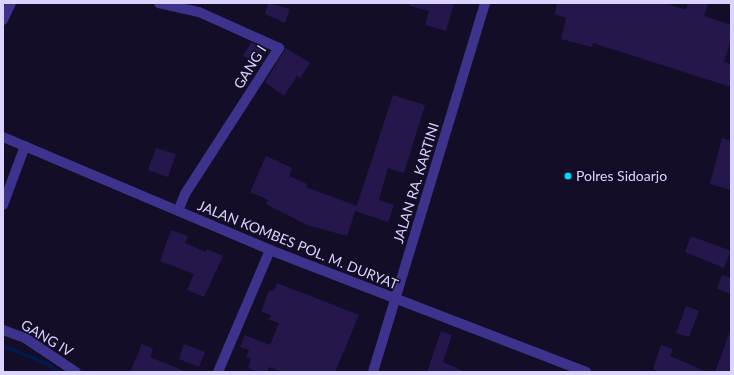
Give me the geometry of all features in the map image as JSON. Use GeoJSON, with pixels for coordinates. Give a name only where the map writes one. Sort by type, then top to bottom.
{"type":"FeatureCollection","features":[{"type":"Feature","properties":{"kind":"street"},"geometry":{"type":"LineString","coordinates":[[3,20],[10,3]]}},
{"type":"Feature","properties":{"kind":"street","name":"GANG I"},"geometry":{"type":"LineString","coordinates":[[159,3],[200,7],[277,45],[279,51],[185,194],[178,211]]}},
{"type":"Feature","properties":{"kind":"street","name":"JALAN RA. KARTINI"},"geometry":{"type":"LineString","coordinates":[[373,372],[485,3]]}},
{"type":"Feature","properties":{"kind":"street","name":"JALAN KOMBES POL. M. DURYAT"},"geometry":{"type":"LineString","coordinates":[[3,137],[270,250],[586,372]]}},
{"type":"Feature","properties":{"kind":"street"},"geometry":{"type":"LineString","coordinates":[[3,205],[25,146]]}},
{"type":"Feature","properties":{"kind":"street"},"geometry":{"type":"LineString","coordinates":[[218,372],[270,250]]}},
{"type":"Feature","properties":{"kind":"street","name":"GANG IV"},"geometry":{"type":"LineString","coordinates":[[3,330],[25,338],[76,372]]}},
{"type":"Feature","properties":{"kind":"building"},"geometry":{"type":"Polygon","coordinates":[[[268,3],[290,9],[285,23],[265,14],[268,3]]]}},
{"type":"Feature","properties":{"kind":"building"},"geometry":{"type":"Polygon","coordinates":[[[410,3],[454,3],[446,31],[425,25],[429,11],[410,6],[410,3]]]}},
{"type":"Feature","properties":{"kind":"building"},"geometry":{"type":"Polygon","coordinates":[[[557,3],[665,3],[686,10],[688,3],[708,3],[704,16],[731,25],[731,40],[724,62],[731,64],[731,87],[593,43],[592,47],[561,39],[566,18],[555,14],[557,3]]]}},
{"type":"Feature","properties":{"kind":"building"},"geometry":{"type":"Polygon","coordinates":[[[251,42],[263,48],[255,62],[243,56],[251,42]]]}},
{"type":"Feature","properties":{"kind":"building"},"geometry":{"type":"Polygon","coordinates":[[[286,48],[310,63],[300,78],[297,76],[284,96],[265,82],[286,48]]]}},
{"type":"Feature","properties":{"kind":"building"},"geometry":{"type":"Polygon","coordinates":[[[393,95],[425,105],[404,173],[388,168],[379,200],[394,205],[388,222],[355,211],[393,95]]]}},
{"type":"Feature","properties":{"kind":"building"},"geometry":{"type":"Polygon","coordinates":[[[722,138],[731,141],[731,190],[710,184],[722,138]]]}},
{"type":"Feature","properties":{"kind":"building"},"geometry":{"type":"Polygon","coordinates":[[[156,148],[176,154],[168,177],[148,170],[156,148]]]}},
{"type":"Feature","properties":{"kind":"building"},"geometry":{"type":"Polygon","coordinates":[[[266,156],[292,168],[289,176],[307,184],[306,187],[357,206],[347,236],[307,225],[266,204],[268,200],[250,192],[266,156]]]}},
{"type":"Feature","properties":{"kind":"building"},"geometry":{"type":"Polygon","coordinates":[[[171,230],[188,236],[185,243],[206,252],[207,249],[223,256],[204,297],[187,290],[194,274],[160,261],[171,230]]]}},
{"type":"Feature","properties":{"kind":"building"},"geometry":{"type":"Polygon","coordinates":[[[691,236],[731,251],[724,268],[685,252],[691,236]]]}},
{"type":"Feature","properties":{"kind":"building"},"geometry":{"type":"Polygon","coordinates":[[[722,275],[731,278],[731,294],[717,289],[722,275]]]}},
{"type":"Feature","properties":{"kind":"building"},"geometry":{"type":"Polygon","coordinates":[[[277,283],[359,315],[335,372],[282,372],[269,367],[267,372],[258,372],[248,368],[251,358],[246,357],[249,350],[240,347],[245,335],[270,345],[279,323],[269,320],[271,315],[261,312],[269,290],[274,291],[277,283]]]}},
{"type":"Feature","properties":{"kind":"building"},"geometry":{"type":"Polygon","coordinates":[[[686,306],[699,311],[689,337],[676,333],[686,306]]]}},
{"type":"Feature","properties":{"kind":"building"},"geometry":{"type":"Polygon","coordinates":[[[441,331],[452,335],[443,362],[465,372],[427,372],[441,331]]]}},
{"type":"Feature","properties":{"kind":"building"},"geometry":{"type":"Polygon","coordinates":[[[730,331],[731,372],[715,372],[730,331]]]}},
{"type":"Feature","properties":{"kind":"building"},"geometry":{"type":"Polygon","coordinates":[[[142,344],[153,349],[150,357],[186,372],[130,372],[142,344]]]}},
{"type":"Feature","properties":{"kind":"building"},"geometry":{"type":"Polygon","coordinates":[[[184,344],[205,352],[199,367],[179,359],[184,344]]]}},
{"type":"Feature","properties":{"kind":"building"},"geometry":{"type":"Polygon","coordinates":[[[661,345],[673,349],[670,356],[707,372],[660,372],[653,369],[661,345]]]}},
{"type":"Feature","properties":{"kind":"waterway"},"geometry":{"type":"LineString","coordinates":[[3,346],[48,364],[58,372]]}},
{"type":"Feature","properties":{"kind":"place","name":"Polres Sidoarjo"},"geometry":{"type":"Point","coordinates":[568,176]}}]}
